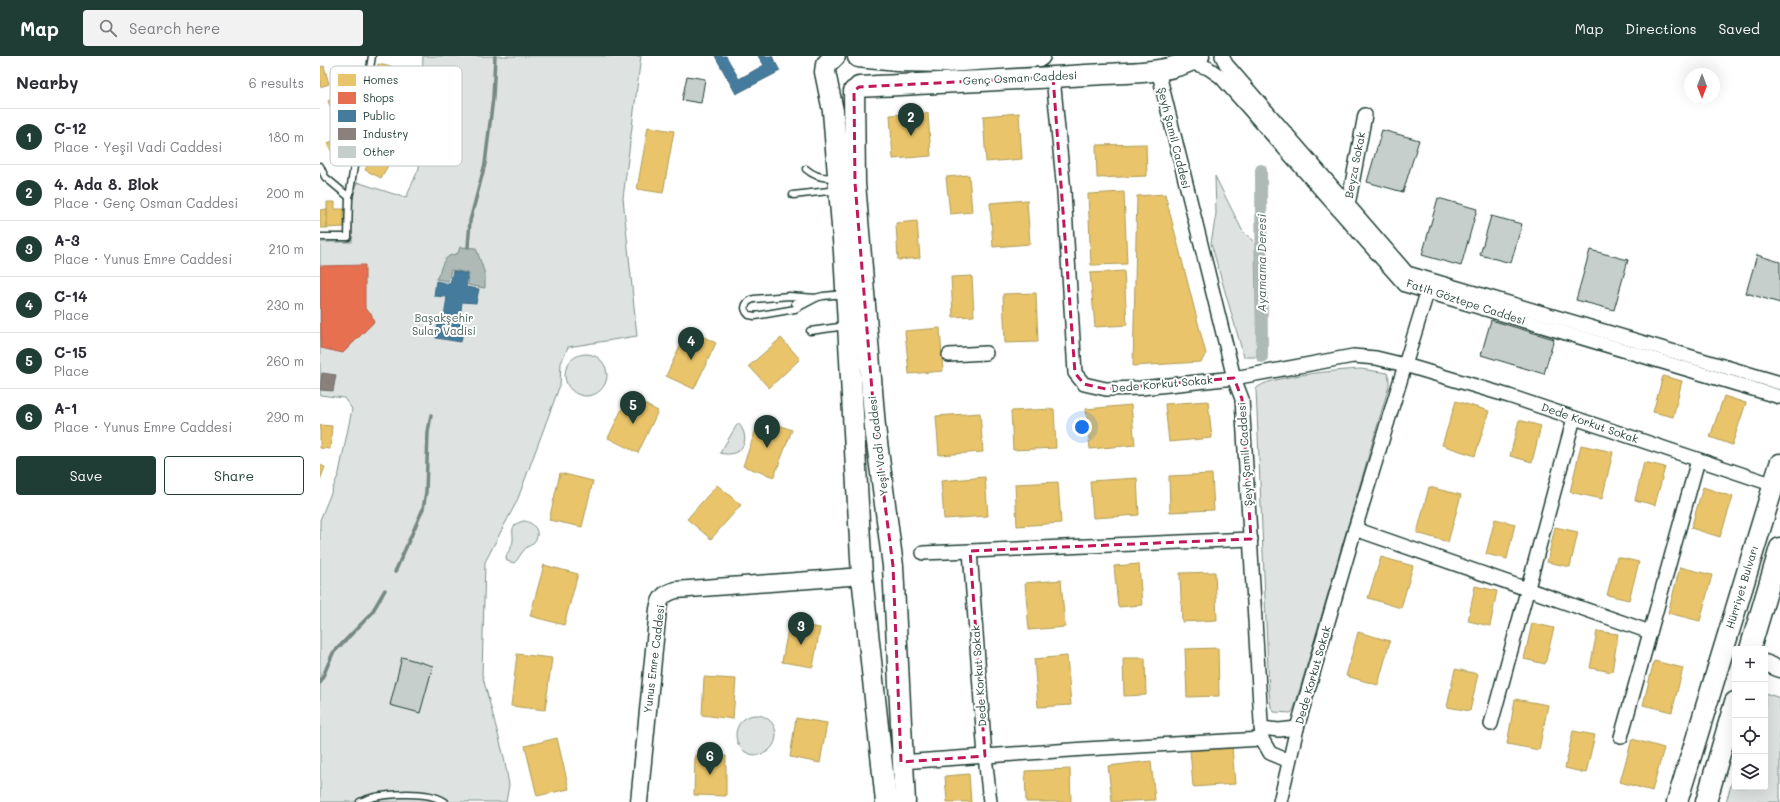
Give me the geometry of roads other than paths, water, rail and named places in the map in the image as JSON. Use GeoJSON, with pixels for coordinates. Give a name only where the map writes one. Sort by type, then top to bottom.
{"type":"FeatureCollection","features":[{"type":"Feature","properties":{"kind":"main road","name":"Genç Osman Caddesi"},"geometry":{"type":"LineString","coordinates":[[857,57],[897,61],[946,62],[1040,56]]}},
{"type":"Feature","properties":{"kind":"main road","name":"Yeşil Vadi Caddesi"},"geometry":{"type":"LineString","coordinates":[[857,57],[864,69],[863,82],[857,89],[855,183],[875,426],[893,572],[904,802]]}},
{"type":"Feature","properties":{"kind":"main road","name":"Genç Osman Caddesi"},"geometry":{"type":"LineString","coordinates":[[829,70],[837,91],[848,92],[857,89],[1158,70],[1188,60]]}},
{"type":"Feature","properties":{"kind":"main road","name":"Yeşil Vadi Caddesi"},"geometry":{"type":"LineString","coordinates":[[829,70],[847,293],[862,577],[886,802]]}},
{"type":"Feature","properties":{"kind":"main road","name":"Hürriyet Bulvarı"},"geometry":{"type":"LineString","coordinates":[[1677,802],[1780,464]]}},
{"type":"Feature","properties":{"kind":"main road"},"geometry":{"type":"LineString","coordinates":[[1751,646],[1780,548]]}},
{"type":"Feature","properties":{"kind":"main road"},"geometry":{"type":"LineString","coordinates":[[874,558],[885,559],[893,572],[889,586],[880,591],[871,590],[862,577],[866,562],[874,558]]}},
{"type":"Feature","properties":{"kind":"main road"},"geometry":{"type":"LineString","coordinates":[[1706,802],[1732,712]]}},
{"type":"Feature","properties":{"kind":"street","name":"Fatih Göztepe Caddesi"},"geometry":{"type":"LineString","coordinates":[[1222,56],[1226,64],[1405,284],[1429,286],[1780,383]]}},
{"type":"Feature","properties":{"kind":"street","name":"Fatih Göztepe Caddesi"},"geometry":{"type":"LineString","coordinates":[[1188,60],[1208,68],[1221,77],[1344,209]]}},
{"type":"Feature","properties":{"kind":"street","name":"Şeyh Şamil Caddesi"},"geometry":{"type":"LineString","coordinates":[[1158,70],[1234,378],[1242,399],[1262,733]]}},
{"type":"Feature","properties":{"kind":"street","name":"Dede Korkut Sokak"},"geometry":{"type":"LineString","coordinates":[[1053,77],[1064,192],[1075,373],[1084,384],[1106,389],[1141,388],[1234,378],[1353,356],[1376,358],[1406,365],[1509,396],[1774,486]]}},
{"type":"Feature","properties":{"kind":"street","name":"Beyza Sokak"},"geometry":{"type":"LineString","coordinates":[[1344,209],[1364,115]]}},
{"type":"Feature","properties":{"kind":"street","name":"Fatih Göztepe Caddesi"},"geometry":{"type":"LineString","coordinates":[[1429,286],[1780,397]]}},
{"type":"Feature","properties":{"kind":"street"},"geometry":{"type":"LineString","coordinates":[[1406,365],[1429,286]]}},
{"type":"Feature","properties":{"kind":"street"},"geometry":{"type":"LineString","coordinates":[[949,355],[986,353]]}},
{"type":"Feature","properties":{"kind":"street","name":"Dede Korkut Sokak"},"geometry":{"type":"LineString","coordinates":[[1280,802],[1297,728],[1355,530],[1406,365]]}},
{"type":"Feature","properties":{"kind":"street"},"geometry":{"type":"LineString","coordinates":[[1491,724],[1574,418]]}},
{"type":"Feature","properties":{"kind":"street"},"geometry":{"type":"LineString","coordinates":[[1621,737],[1698,460]]}},
{"type":"Feature","properties":{"kind":"street"},"geometry":{"type":"LineString","coordinates":[[1355,530],[1650,632]]}},
{"type":"Feature","properties":{"kind":"street"},"geometry":{"type":"LineString","coordinates":[[923,553],[1251,538]]}},
{"type":"Feature","properties":{"kind":"street","name":"Dede Korkut Sokak"},"geometry":{"type":"LineString","coordinates":[[970,551],[985,756],[990,802]]}},
{"type":"Feature","properties":{"kind":"street","name":"Yunus Emre Caddesi"},"geometry":{"type":"LineString","coordinates":[[639,802],[658,609],[663,596],[676,590],[862,577]]}},
{"type":"Feature","properties":{"kind":"street"},"geometry":{"type":"LineString","coordinates":[[1768,664],[1780,669]]}},
{"type":"Feature","properties":{"kind":"street"},"geometry":{"type":"LineString","coordinates":[[1768,674],[1780,678]]}},
{"type":"Feature","properties":{"kind":"street"},"geometry":{"type":"LineString","coordinates":[[901,762],[1262,733],[1297,728]]}},
{"type":"Feature","properties":{"kind":"street"},"geometry":{"type":"LineString","coordinates":[[1262,733],[1270,752],[1289,761]]}},
{"type":"Feature","properties":{"kind":"lane"},"geometry":{"type":"LineString","coordinates":[[370,66],[372,56]]}},
{"type":"Feature","properties":{"kind":"lane"},"geometry":{"type":"LineString","coordinates":[[320,166],[325,177],[349,197]]}},
{"type":"Feature","properties":{"kind":"lane"},"geometry":{"type":"LineString","coordinates":[[320,237],[348,237],[349,197],[354,166]]}},
{"type":"Feature","properties":{"kind":"lane"},"geometry":{"type":"LineString","coordinates":[[806,169],[819,177],[827,178],[839,184]]}},
{"type":"Feature","properties":{"kind":"lane"},"geometry":{"type":"LineString","coordinates":[[793,195],[839,184]]}},
{"type":"Feature","properties":{"kind":"lane"},"geometry":{"type":"LineString","coordinates":[[795,303],[847,293]]}},
{"type":"Feature","properties":{"kind":"lane"},"geometry":{"type":"LineString","coordinates":[[789,296],[816,298],[795,309],[755,316],[749,315],[745,310],[747,302],[754,299],[789,296]]}},
{"type":"Feature","properties":{"kind":"lane"},"geometry":{"type":"LineString","coordinates":[[810,331],[849,326]]}},
{"type":"Feature","properties":{"kind":"lane"},"geometry":{"type":"LineString","coordinates":[[360,802],[385,795],[402,794],[432,797],[445,802]]}},
{"type":"Feature","properties":{"kind":"waterway"},"geometry":{"type":"LineString","coordinates":[[468,247],[470,221],[485,164],[493,98],[495,56]]}},
{"type":"Feature","properties":{"kind":"waterway","name":"Ayamama Deresi"},"geometry":{"type":"LineString","coordinates":[[1261,170],[1262,357]]}},
{"type":"Feature","properties":{"kind":"waterway"},"geometry":{"type":"LineString","coordinates":[[395,572],[423,509],[426,492],[428,432],[431,415]]}},
{"type":"Feature","properties":{"kind":"waterway"},"geometry":{"type":"LineString","coordinates":[[320,683],[333,653],[371,614],[385,590]]}},
{"type":"Feature","properties":{"kind":"place","name":"4. Ada 8. Blok"},"geometry":{"type":"Point","coordinates":[911,136]}},
{"type":"Feature","properties":{"kind":"place","name":"C-14"},"geometry":{"type":"Point","coordinates":[691,360]}},
{"type":"Feature","properties":{"kind":"place","name":"C-15"},"geometry":{"type":"Point","coordinates":[633,424]}},
{"type":"Feature","properties":{"kind":"place","name":"C-12"},"geometry":{"type":"Point","coordinates":[767,448]}},
{"type":"Feature","properties":{"kind":"place","name":"A-3"},"geometry":{"type":"Point","coordinates":[801,645]}},
{"type":"Feature","properties":{"kind":"place","name":"A-1"},"geometry":{"type":"Point","coordinates":[710,775]}},
{"type":"Feature","properties":{"kind":"park label","name":"Başakşehir Sular Vadisi"},"geometry":{"type":"Point","coordinates":[444,324]}}]}
